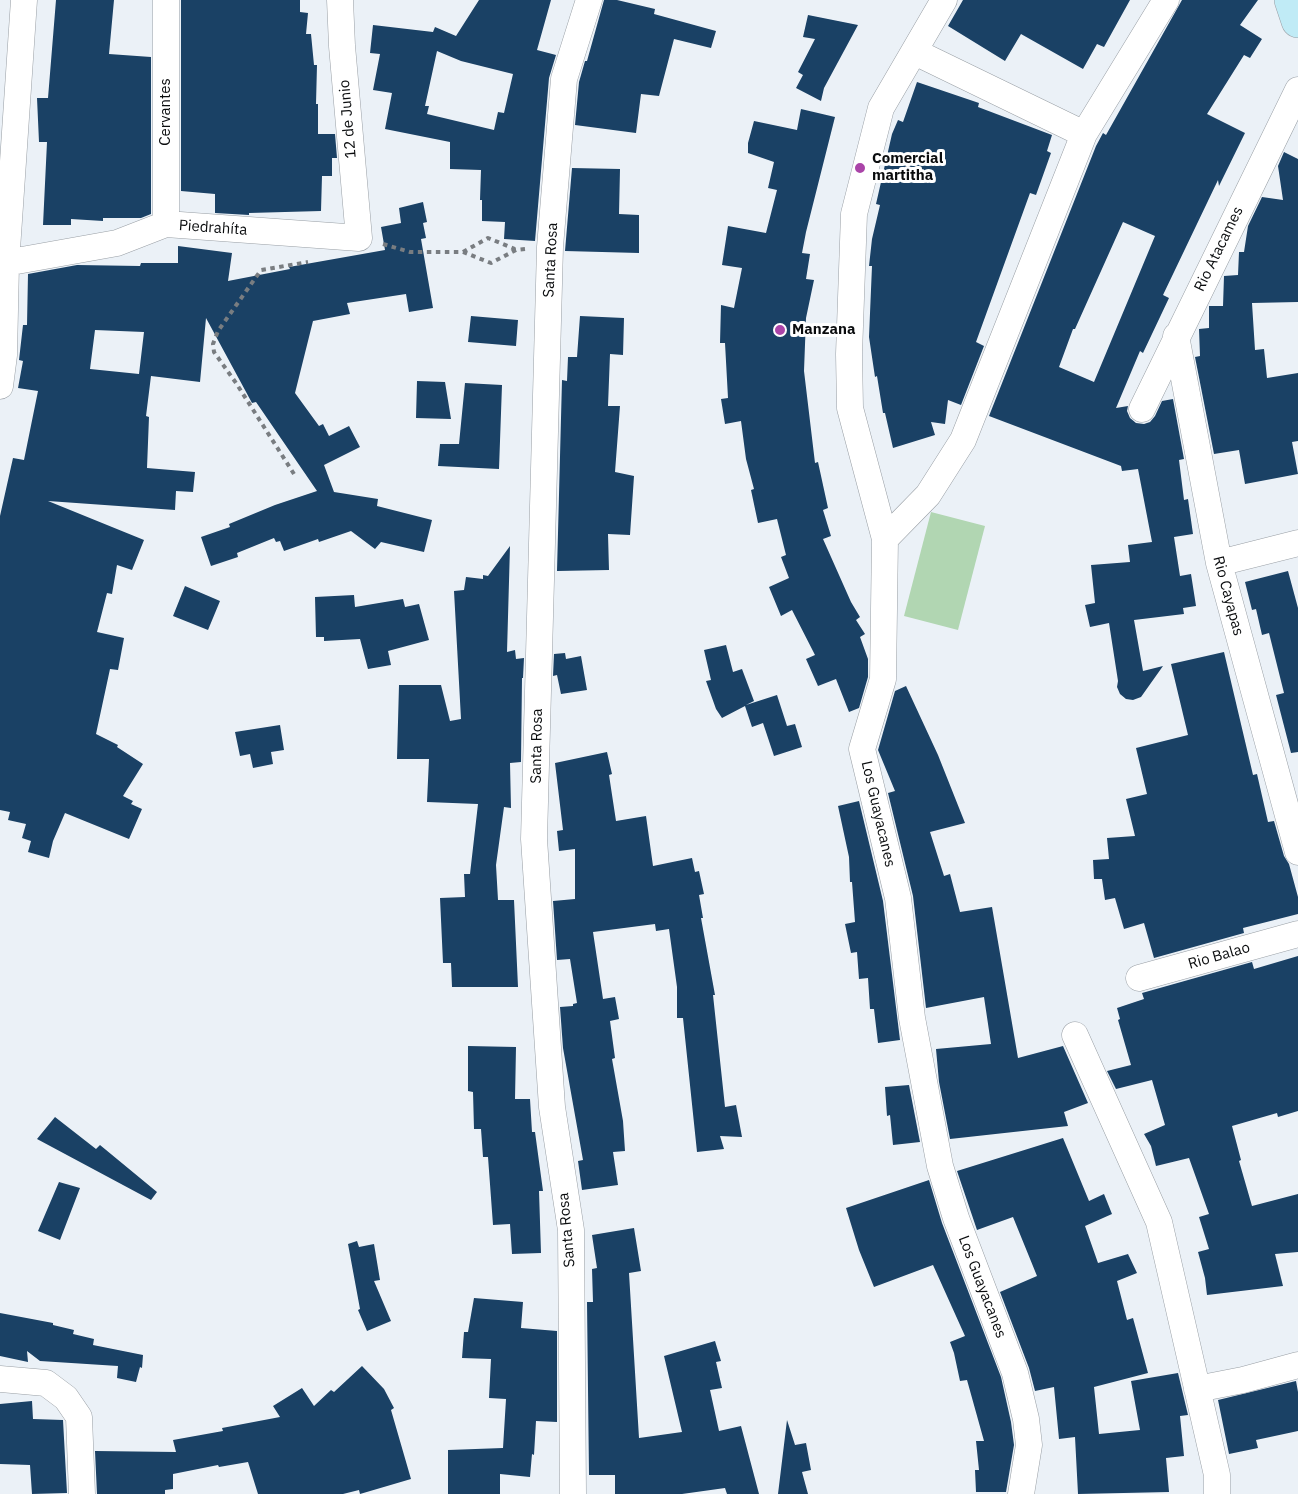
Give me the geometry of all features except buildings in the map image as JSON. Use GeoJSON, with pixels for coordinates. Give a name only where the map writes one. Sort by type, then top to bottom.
{"type":"FeatureCollection","features":[{"type":"Feature","properties":{"kind":"street"},"geometry":{"type":"LineString","coordinates":[[0,386],[4,355],[3,264],[24,0]]}},
{"type":"Feature","properties":{"kind":"street","name":"Cervantes"},"geometry":{"type":"LineString","coordinates":[[166,0],[166,224]]}},
{"type":"Feature","properties":{"kind":"street","name":"12 de Junio"},"geometry":{"type":"LineString","coordinates":[[340,0],[359,238]]}},
{"type":"Feature","properties":{"kind":"street","name":"Santa Rosa"},"geometry":{"type":"LineString","coordinates":[[573,1494],[571,1230],[552,1107],[534,839],[550,247],[564,79],[589,0]]}},
{"type":"Feature","properties":{"kind":"street","name":"Los Guayacanes"},"geometry":{"type":"LineString","coordinates":[[945,0],[881,108],[854,214],[849,354],[850,408],[885,539],[883,679],[862,749],[898,898],[912,1018],[940,1166],[956,1218],[1015,1373],[1026,1419],[1029,1445],[1021,1494]]}},
{"type":"Feature","properties":{"kind":"street"},"geometry":{"type":"LineString","coordinates":[[885,539],[928,495],[963,440],[1084,134],[1166,0]]}},
{"type":"Feature","properties":{"kind":"street"},"geometry":{"type":"LineString","coordinates":[[1291,0],[1298,21]]}},
{"type":"Feature","properties":{"kind":"street"},"geometry":{"type":"LineString","coordinates":[[915,52],[1084,134]]}},
{"type":"Feature","properties":{"kind":"street","name":"Rio Atacames"},"geometry":{"type":"LineString","coordinates":[[1142,409],[1298,90]]}},
{"type":"Feature","properties":{"kind":"street","name":"Piedrahíta"},"geometry":{"type":"LineString","coordinates":[[3,264],[117,243],[166,224],[359,238]]}},
{"type":"Feature","properties":{"kind":"street","name":"Rio Cayapas"},"geometry":{"type":"LineString","coordinates":[[1176,336],[1219,563],[1298,852]]}},
{"type":"Feature","properties":{"kind":"street"},"geometry":{"type":"LineString","coordinates":[[1219,563],[1298,543]]}},
{"type":"Feature","properties":{"kind":"street","name":"Rio Balao"},"geometry":{"type":"LineString","coordinates":[[1139,978],[1298,934]]}},
{"type":"Feature","properties":{"kind":"street"},"geometry":{"type":"LineString","coordinates":[[1075,1035],[1159,1222],[1217,1475],[1217,1494]]}},
{"type":"Feature","properties":{"kind":"street"},"geometry":{"type":"LineString","coordinates":[[1197,1389],[1243,1380],[1298,1365]]}},
{"type":"Feature","properties":{"kind":"street"},"geometry":{"type":"LineString","coordinates":[[0,1378],[46,1383],[66,1398],[79,1417],[82,1494]]}},
{"type":"Feature","properties":{"kind":"path"},"geometry":{"type":"LineString","coordinates":[[359,238],[410,252],[464,252],[491,263],[516,250],[550,247]]}},
{"type":"Feature","properties":{"kind":"path"},"geometry":{"type":"LineString","coordinates":[[464,252],[488,238],[516,250]]}},
{"type":"Feature","properties":{"kind":"path"},"geometry":{"type":"LineString","coordinates":[[294,474],[236,382],[214,352],[213,344],[218,331],[261,270],[315,260]]}},
{"type":"Feature","properties":{"kind":"green space"},"geometry":{"type":"Polygon","coordinates":[[[931,512],[985,526],[958,630],[904,616],[931,512]]]}},
{"type":"Feature","properties":{"kind":"place","name":"Comercial martitha"},"geometry":{"type":"Point","coordinates":[860,168]}},
{"type":"Feature","properties":{"kind":"place","name":"Manzana"},"geometry":{"type":"Point","coordinates":[780,330]}}]}
